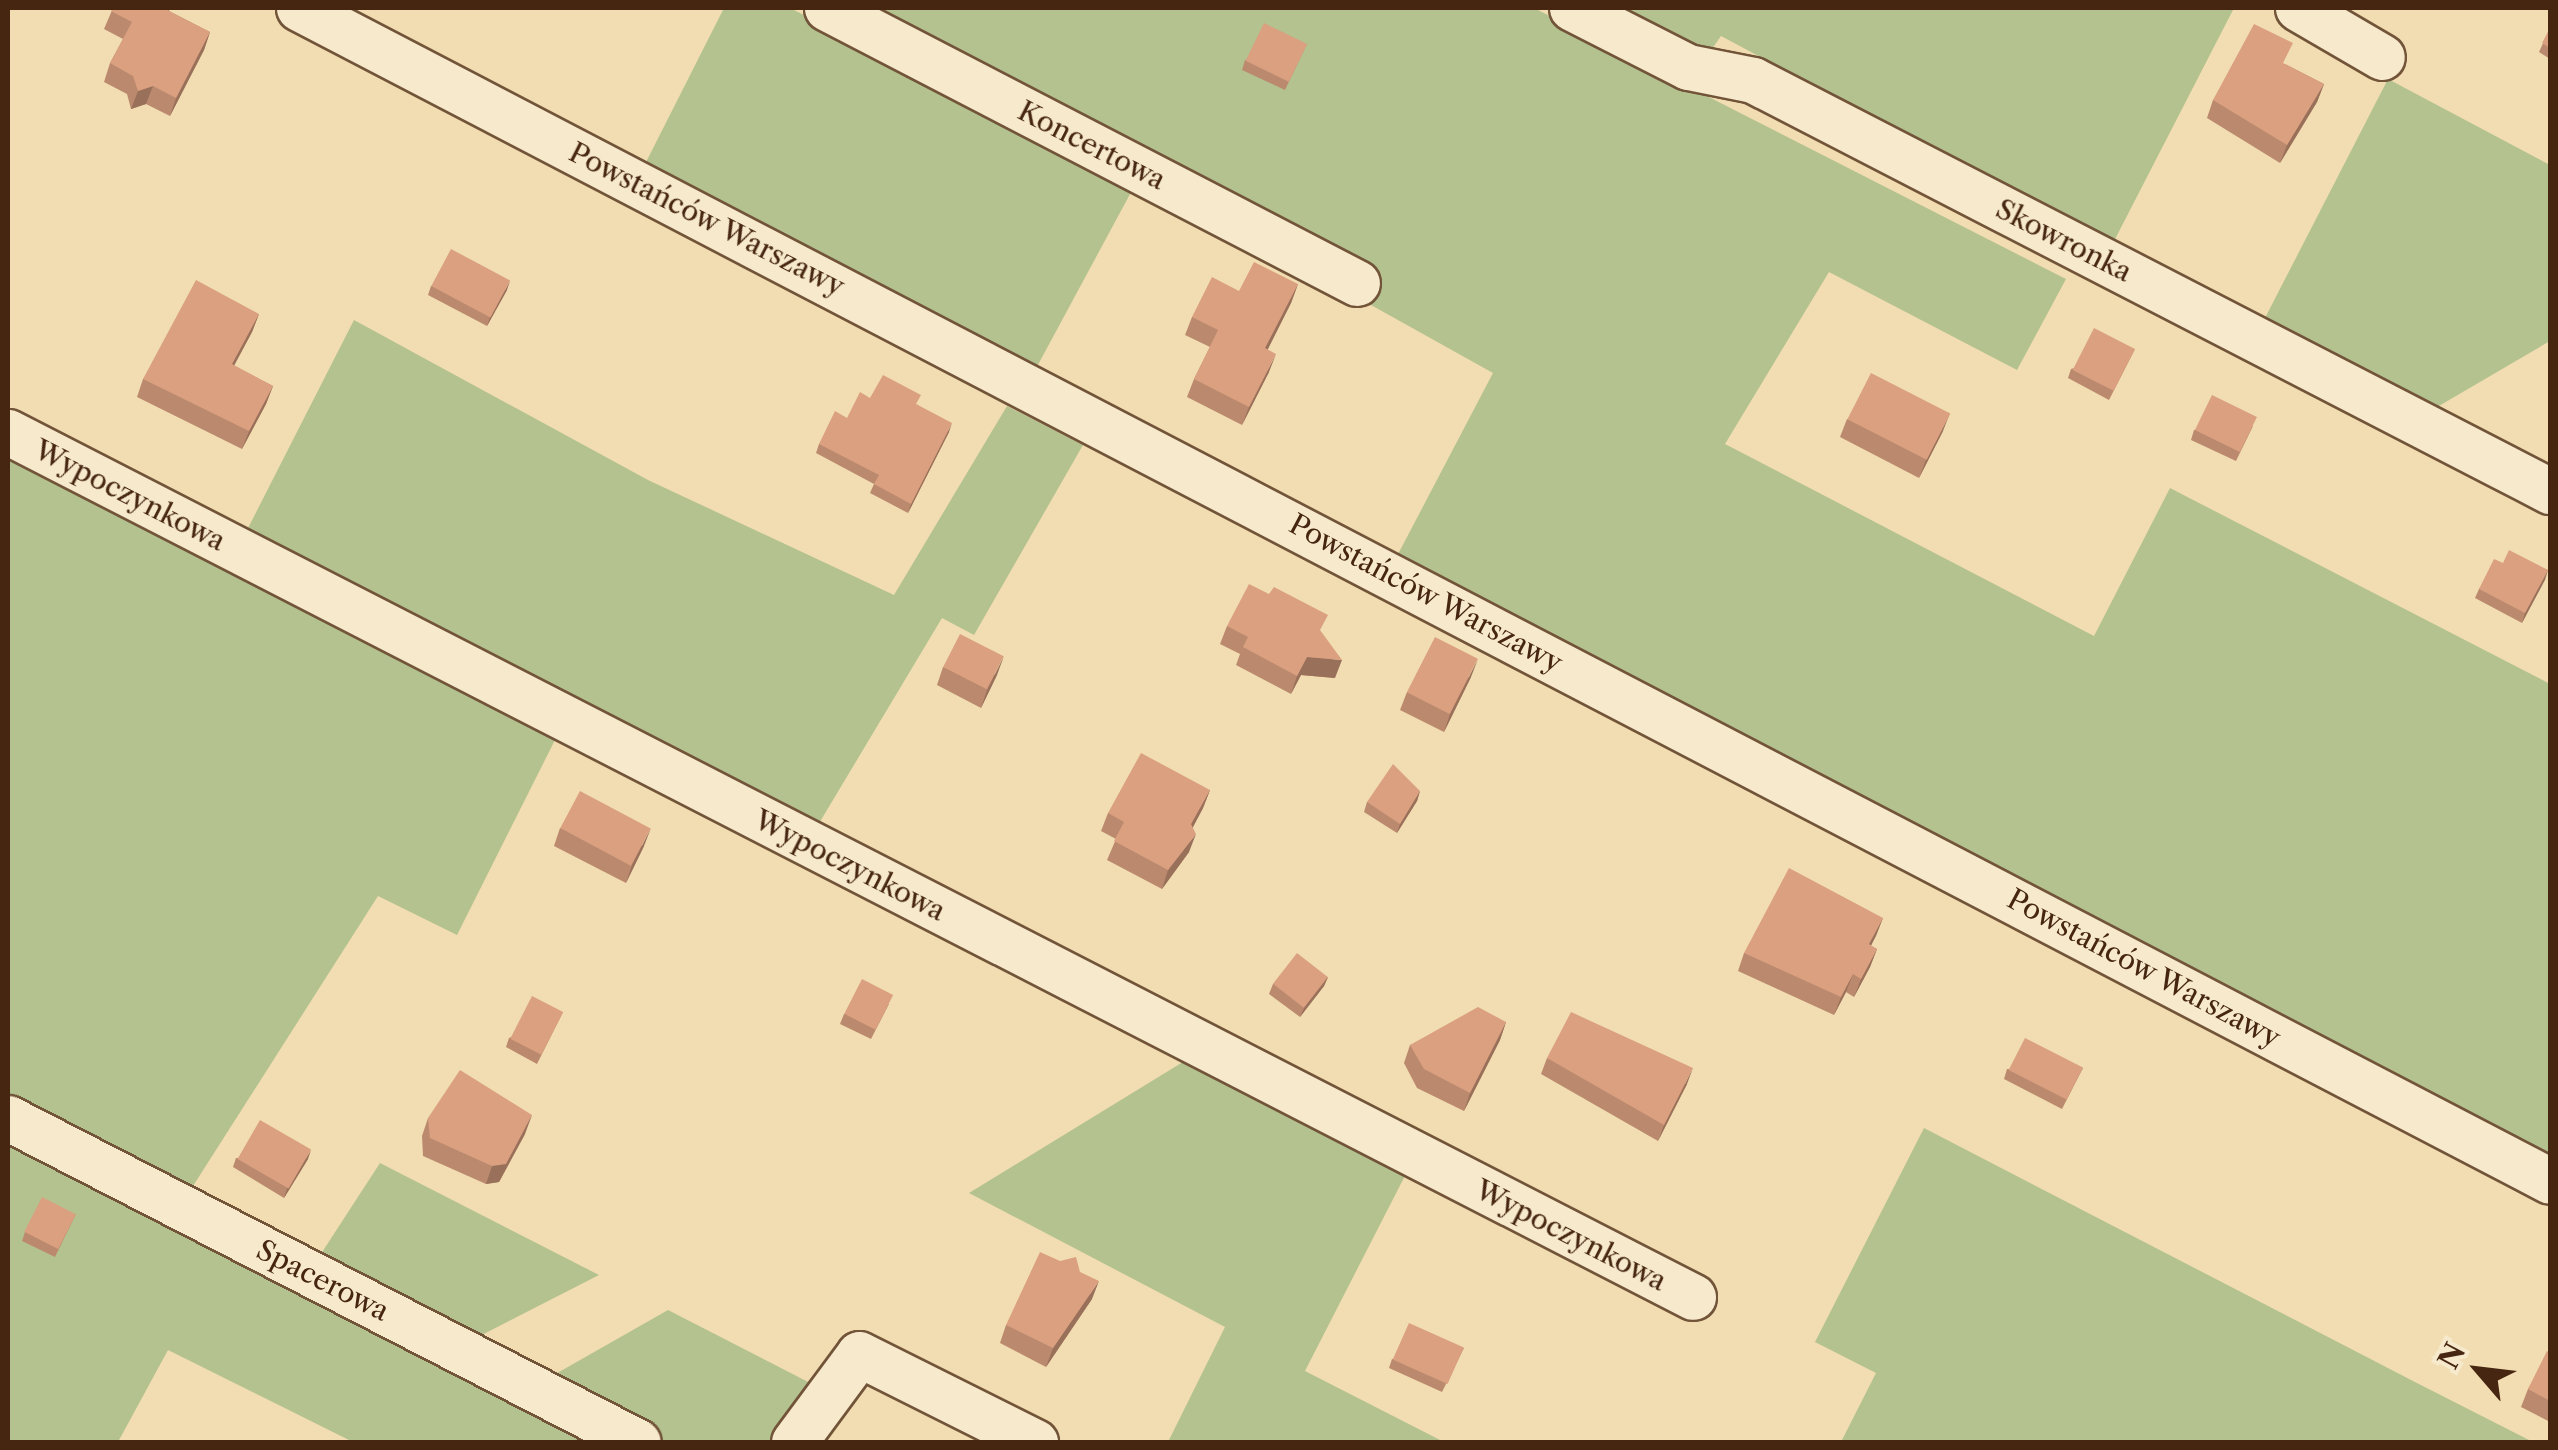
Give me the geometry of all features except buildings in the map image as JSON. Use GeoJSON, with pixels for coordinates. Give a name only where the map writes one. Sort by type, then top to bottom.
{"type":"FeatureCollection","features":[{"type":"Feature","properties":{"kind":"street","name":"Powstańców Warszawy"},"geometry":{"type":"LineString","coordinates":[[300,8],[2550,1181]]}},
{"type":"Feature","properties":{"kind":"street","name":"Koncertowa"},"geometry":{"type":"LineString","coordinates":[[827,8],[1357,283]]}},
{"type":"Feature","properties":{"kind":"street","name":"Skowronka"},"geometry":{"type":"LineString","coordinates":[[1572,8],[1688,67],[1753,80],[2550,491]]}},
{"type":"Feature","properties":{"kind":"street"},"geometry":{"type":"LineString","coordinates":[[2298,8],[2382,57]]}},
{"type":"Feature","properties":{"kind":"street","name":"Wypoczynkowa"},"geometry":{"type":"LineString","coordinates":[[8,432],[1693,1298]]}},
{"type":"Feature","properties":{"kind":"street","name":"Spacerowa"},"geometry":{"type":"LineString","coordinates":[[8,1118],[638,1442]]}},
{"type":"Feature","properties":{"kind":"street"},"geometry":{"type":"LineString","coordinates":[[794,1442],[859,1354],[1036,1442]]}},
{"type":"Feature","properties":{"kind":"green space"},"geometry":{"type":"Polygon","coordinates":[[[724,8],[790,8],[1136,183],[1033,374],[640,174],[724,8]]]}},
{"type":"Feature","properties":{"kind":"green space"},"geometry":{"type":"Polygon","coordinates":[[[838,8],[1534,8],[2066,279],[2017,370],[1829,272],[1725,444],[2094,636],[2170,488],[2550,684],[2550,1166],[1396,558],[1493,373],[838,8]]]}},
{"type":"Feature","properties":{"kind":"green space"},"geometry":{"type":"Polygon","coordinates":[[[1614,8],[2234,8],[2112,245],[1721,36],[1707,56],[1614,8]]]}},
{"type":"Feature","properties":{"kind":"green space"},"geometry":{"type":"Polygon","coordinates":[[[2388,79],[2550,165],[2550,341],[2432,410],[2264,320],[2388,79]]]}},
{"type":"Feature","properties":{"kind":"green space"},"geometry":{"type":"Polygon","coordinates":[[[354,320],[648,480],[894,595],[1007,406],[1083,445],[974,635],[942,618],[818,825],[244,536],[354,320]]]}},
{"type":"Feature","properties":{"kind":"green space"},"geometry":{"type":"Polygon","coordinates":[[[8,458],[556,738],[457,935],[378,896],[186,1197],[8,1095],[8,458]]]}},
{"type":"Feature","properties":{"kind":"green space"},"geometry":{"type":"Polygon","coordinates":[[[1196,1054],[1410,1166],[1305,1371],[1444,1442],[1168,1442],[1225,1327],[969,1193],[1196,1054]]]}},
{"type":"Feature","properties":{"kind":"green space"},"geometry":{"type":"Polygon","coordinates":[[[1924,1128],[2533,1442],[1841,1442],[1876,1373],[1815,1342],[1924,1128]]]}},
{"type":"Feature","properties":{"kind":"green space"},"geometry":{"type":"Polygon","coordinates":[[[8,1133],[617,1442],[353,1442],[168,1350],[118,1442],[8,1442],[8,1133]]]}},
{"type":"Feature","properties":{"kind":"green space"},"geometry":{"type":"Polygon","coordinates":[[[380,1163],[599,1275],[468,1342],[315,1263],[380,1163]]]}},
{"type":"Feature","properties":{"kind":"green space"},"geometry":{"type":"Polygon","coordinates":[[[668,1310],[814,1385],[777,1442],[666,1442],[545,1380],[668,1310]]]}}]}
